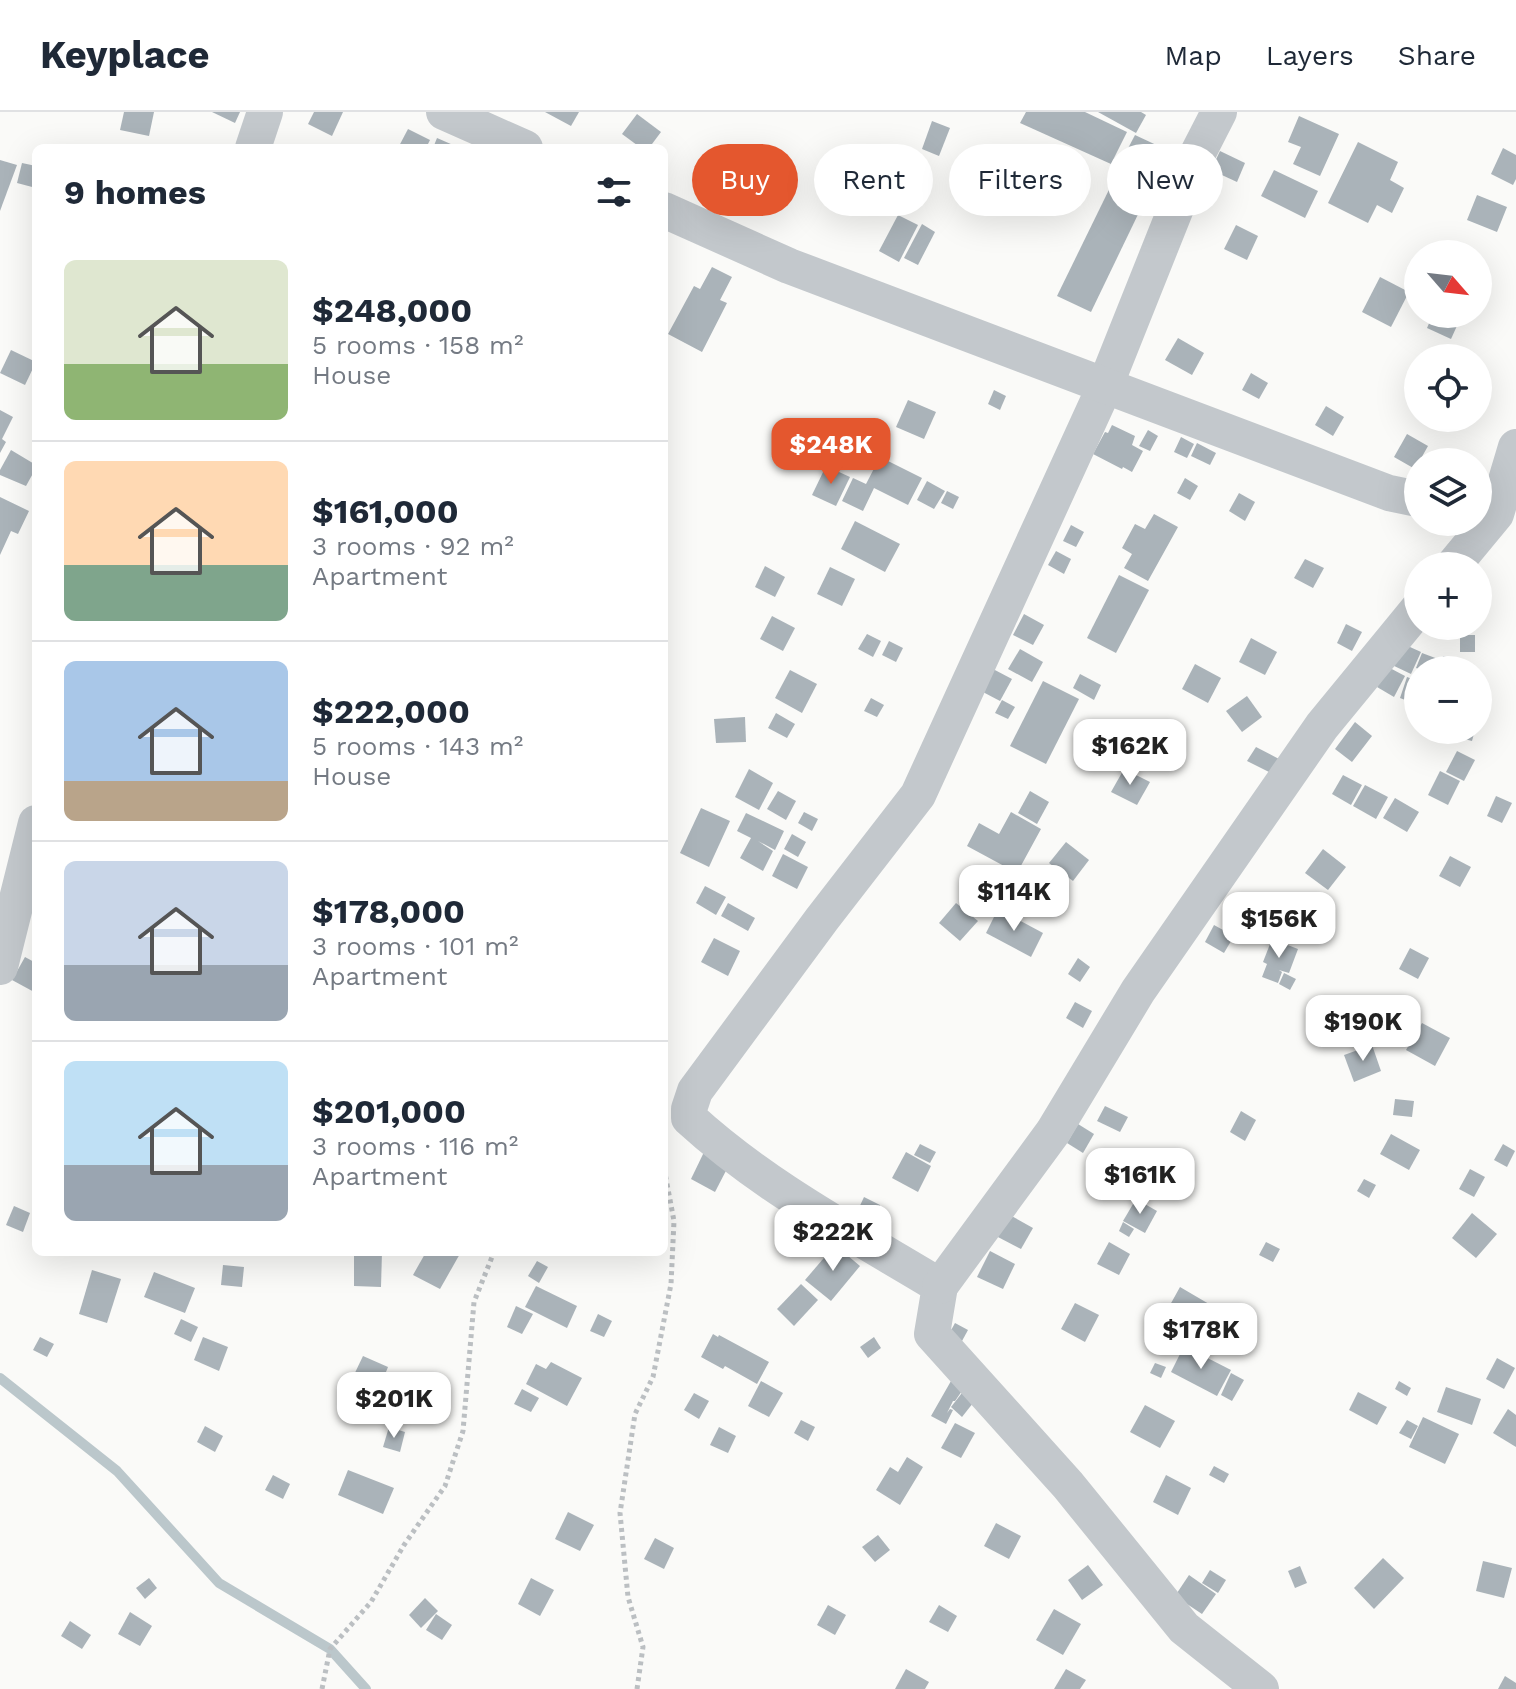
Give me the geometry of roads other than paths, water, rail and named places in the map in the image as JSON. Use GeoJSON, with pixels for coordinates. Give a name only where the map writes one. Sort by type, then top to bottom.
{"type":"FeatureCollection","features":[{"type":"Feature","properties":{"kind":"street"},"geometry":{"type":"LineString","coordinates":[[254,144],[265,112]]}},
{"type":"Feature","properties":{"kind":"street"},"geometry":{"type":"LineString","coordinates":[[444,112],[516,144]]}},
{"type":"Feature","properties":{"kind":"street"},"geometry":{"type":"LineString","coordinates":[[940,1286],[807,1206],[729,1152],[689,1118],[689,1109],[695,1091],[918,795],[1105,386],[1198,153],[1219,112]]}},
{"type":"Feature","properties":{"kind":"street"},"geometry":{"type":"LineString","coordinates":[[668,212],[789,266],[1404,496]]}},
{"type":"Feature","properties":{"kind":"street"},"geometry":{"type":"LineString","coordinates":[[1465,552],[1497,515],[1516,447]]}},
{"type":"Feature","properties":{"kind":"street"},"geometry":{"type":"LineString","coordinates":[[1261,1689],[1184,1628],[1068,1485],[932,1334],[940,1286],[1053,1132],[1138,991],[1322,726],[1404,626]]}},
{"type":"Feature","properties":{"kind":"street"},"geometry":{"type":"LineString","coordinates":[[0,967],[32,839]]}},
{"type":"Feature","properties":{"kind":"waterway"},"geometry":{"type":"LineString","coordinates":[[0,1378],[117,1471],[219,1583],[330,1649],[366,1689]]}}]}
